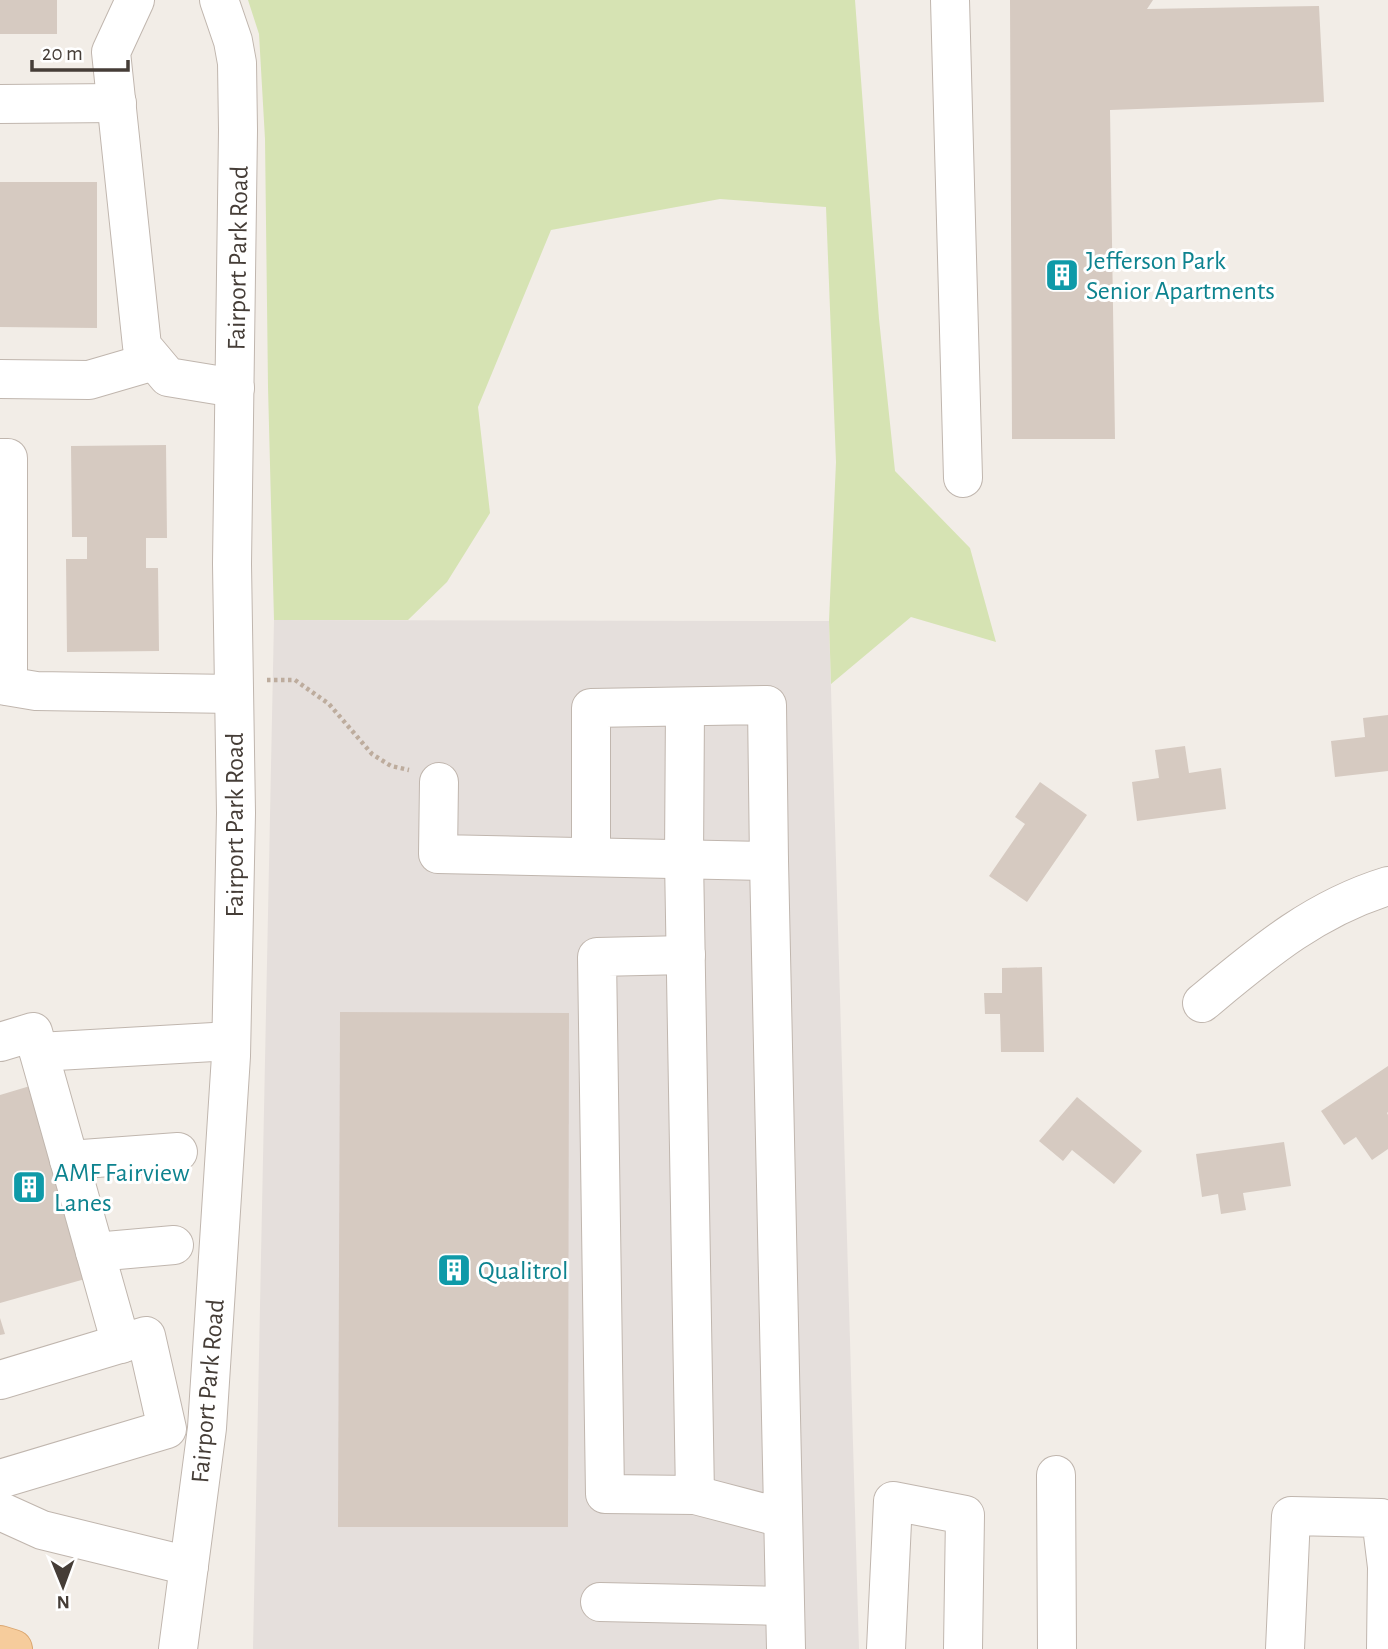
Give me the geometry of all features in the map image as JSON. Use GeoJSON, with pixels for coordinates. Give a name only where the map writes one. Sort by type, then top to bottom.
{"type":"FeatureCollection","features":[{"type":"Feature","properties":{"kind":"main road"},"geometry":{"type":"LineString","coordinates":[[0,1645],[13,1649]]}},
{"type":"Feature","properties":{"kind":"street"},"geometry":{"type":"LineString","coordinates":[[135,0],[111,52],[142,346],[168,377],[235,388]]}},
{"type":"Feature","properties":{"kind":"street","name":"Fairport Park Road"},"geometry":{"type":"LineString","coordinates":[[178,1649],[207,1428],[231,1041],[236,813],[232,564],[239,130],[237,63],[233,41],[219,0]]}},
{"type":"Feature","properties":{"kind":"street"},"geometry":{"type":"LineString","coordinates":[[950,0],[963,478]]}},
{"type":"Feature","properties":{"kind":"street"},"geometry":{"type":"LineString","coordinates":[[0,104],[117,103]]}},
{"type":"Feature","properties":{"kind":"street"},"geometry":{"type":"LineString","coordinates":[[0,379],[89,380],[154,361]]}},
{"type":"Feature","properties":{"kind":"street"},"geometry":{"type":"LineString","coordinates":[[0,458],[8,458],[4,685],[36,691],[234,687]]}},
{"type":"Feature","properties":{"kind":"street"},"geometry":{"type":"LineString","coordinates":[[591,857],[592,708],[767,705],[786,1649]]}},
{"type":"Feature","properties":{"kind":"street"},"geometry":{"type":"LineString","coordinates":[[685,707],[685,955],[695,1495]]}},
{"type":"Feature","properties":{"kind":"street"},"geometry":{"type":"LineString","coordinates":[[439,782],[438,854],[769,861]]}},
{"type":"Feature","properties":{"kind":"street"},"geometry":{"type":"LineString","coordinates":[[1202,1003],[1266,950],[1325,911],[1388,886]]}},
{"type":"Feature","properties":{"kind":"street"},"geometry":{"type":"LineString","coordinates":[[685,955],[597,957],[605,1494],[695,1495],[783,1518]]}},
{"type":"Feature","properties":{"kind":"street"},"geometry":{"type":"LineString","coordinates":[[0,1042],[33,1032],[121,1344]]}},
{"type":"Feature","properties":{"kind":"street"},"geometry":{"type":"LineString","coordinates":[[39,1052],[231,1041]]}},
{"type":"Feature","properties":{"kind":"street"},"geometry":{"type":"LineString","coordinates":[[69,1160],[178,1152]]}},
{"type":"Feature","properties":{"kind":"street"},"geometry":{"type":"LineString","coordinates":[[95,1252],[174,1245]]}},
{"type":"Feature","properties":{"kind":"street"},"geometry":{"type":"LineString","coordinates":[[0,1380],[146,1336],[167,1429]]}},
{"type":"Feature","properties":{"kind":"street"},"geometry":{"type":"LineString","coordinates":[[0,1479],[167,1429],[207,1428]]}},
{"type":"Feature","properties":{"kind":"street"},"geometry":{"type":"LineString","coordinates":[[1056,1475],[1057,1649]]}},
{"type":"Feature","properties":{"kind":"street"},"geometry":{"type":"LineString","coordinates":[[886,1649],[893,1502],[965,1515],[963,1649]]}},
{"type":"Feature","properties":{"kind":"street"},"geometry":{"type":"LineString","coordinates":[[0,1511],[42,1530],[189,1566]]}},
{"type":"Feature","properties":{"kind":"street"},"geometry":{"type":"LineString","coordinates":[[1285,1649],[1291,1516],[1381,1517],[1387,1567],[1385,1649]]}},
{"type":"Feature","properties":{"kind":"street"},"geometry":{"type":"LineString","coordinates":[[600,1602],[785,1606]]}},
{"type":"Feature","properties":{"kind":"path"},"geometry":{"type":"LineString","coordinates":[[234,687],[295,680],[329,704],[372,754],[391,766],[439,782]]}},
{"type":"Feature","properties":{"kind":"shaded area"},"geometry":{"type":"Polygon","coordinates":[[[274,620],[829,621],[859,1649],[253,1649],[274,620]]]}},
{"type":"Feature","properties":{"kind":"green space"},"geometry":{"type":"Polygon","coordinates":[[[248,0],[855,0],[879,319],[895,471],[970,548],[996,642],[911,617],[831,684],[829,621],[836,462],[826,207],[720,199],[551,230],[478,407],[490,513],[447,582],[408,620],[274,620],[265,139],[259,34],[248,0]]]}},
{"type":"Feature","properties":{"kind":"building"},"geometry":{"type":"Polygon","coordinates":[[[0,0],[57,0],[57,34],[0,34],[0,0]]]}},
{"type":"Feature","properties":{"kind":"building","name":"Jefferson Park Senior Apartments"},"geometry":{"type":"Polygon","coordinates":[[[1010,0],[1153,0],[1147,9],[1319,6],[1324,102],[1110,110],[1115,439],[1012,439],[1010,0]]]}},
{"type":"Feature","properties":{"kind":"building"},"geometry":{"type":"Polygon","coordinates":[[[0,182],[97,182],[97,328],[0,327],[0,182]]]}},
{"type":"Feature","properties":{"kind":"building"},"geometry":{"type":"Polygon","coordinates":[[[166,445],[167,538],[146,538],[146,568],[158,568],[159,651],[67,652],[66,559],[87,559],[87,537],[72,537],[71,446],[166,445]]]}},
{"type":"Feature","properties":{"kind":"building"},"geometry":{"type":"Polygon","coordinates":[[[1388,715],[1388,771],[1335,777],[1331,741],[1365,737],[1363,718],[1388,715]]]}},
{"type":"Feature","properties":{"kind":"building"},"geometry":{"type":"Polygon","coordinates":[[[1185,746],[1189,773],[1221,768],[1226,809],[1137,821],[1132,782],[1159,778],[1155,750],[1185,746]]]}},
{"type":"Feature","properties":{"kind":"building"},"geometry":{"type":"Polygon","coordinates":[[[1040,782],[1087,815],[1027,902],[989,876],[1025,824],[1015,817],[1040,782]]]}},
{"type":"Feature","properties":{"kind":"building"},"geometry":{"type":"Polygon","coordinates":[[[1042,967],[1044,1052],[1001,1052],[1000,1014],[985,1014],[984,993],[1002,993],[1002,968],[1042,967]]]}},
{"type":"Feature","properties":{"kind":"building","name":"Qualitrol"},"geometry":{"type":"Polygon","coordinates":[[[340,1012],[569,1013],[568,1527],[338,1527],[340,1012]]]}},
{"type":"Feature","properties":{"kind":"building"},"geometry":{"type":"Polygon","coordinates":[[[1388,1066],[1388,1149],[1372,1160],[1356,1137],[1344,1145],[1321,1111],[1388,1066]]]}},
{"type":"Feature","properties":{"kind":"building","name":"AMF Fairview Lanes"},"geometry":{"type":"Polygon","coordinates":[[[30,1086],[85,1279],[0,1303],[0,1095],[30,1086]]]}},
{"type":"Feature","properties":{"kind":"building"},"geometry":{"type":"Polygon","coordinates":[[[1077,1097],[1142,1151],[1114,1184],[1072,1150],[1063,1161],[1039,1141],[1077,1097]]]}},
{"type":"Feature","properties":{"kind":"building"},"geometry":{"type":"Polygon","coordinates":[[[1284,1142],[1291,1186],[1243,1193],[1246,1210],[1221,1214],[1218,1194],[1202,1197],[1196,1154],[1284,1142]]]}},
{"type":"Feature","properties":{"kind":"building"},"geometry":{"type":"Polygon","coordinates":[[[0,1318],[5,1334],[0,1335],[0,1318]]]}},
{"type":"Feature","properties":{"kind":"place","name":"Jefferson Park Senior Apartments"},"geometry":{"type":"Point","coordinates":[1062,275]}},
{"type":"Feature","properties":{"kind":"place","name":"AMF Fairview Lanes"},"geometry":{"type":"Point","coordinates":[29,1187]}},
{"type":"Feature","properties":{"kind":"place","name":"Qualitrol"},"geometry":{"type":"Point","coordinates":[454,1270]}}]}
